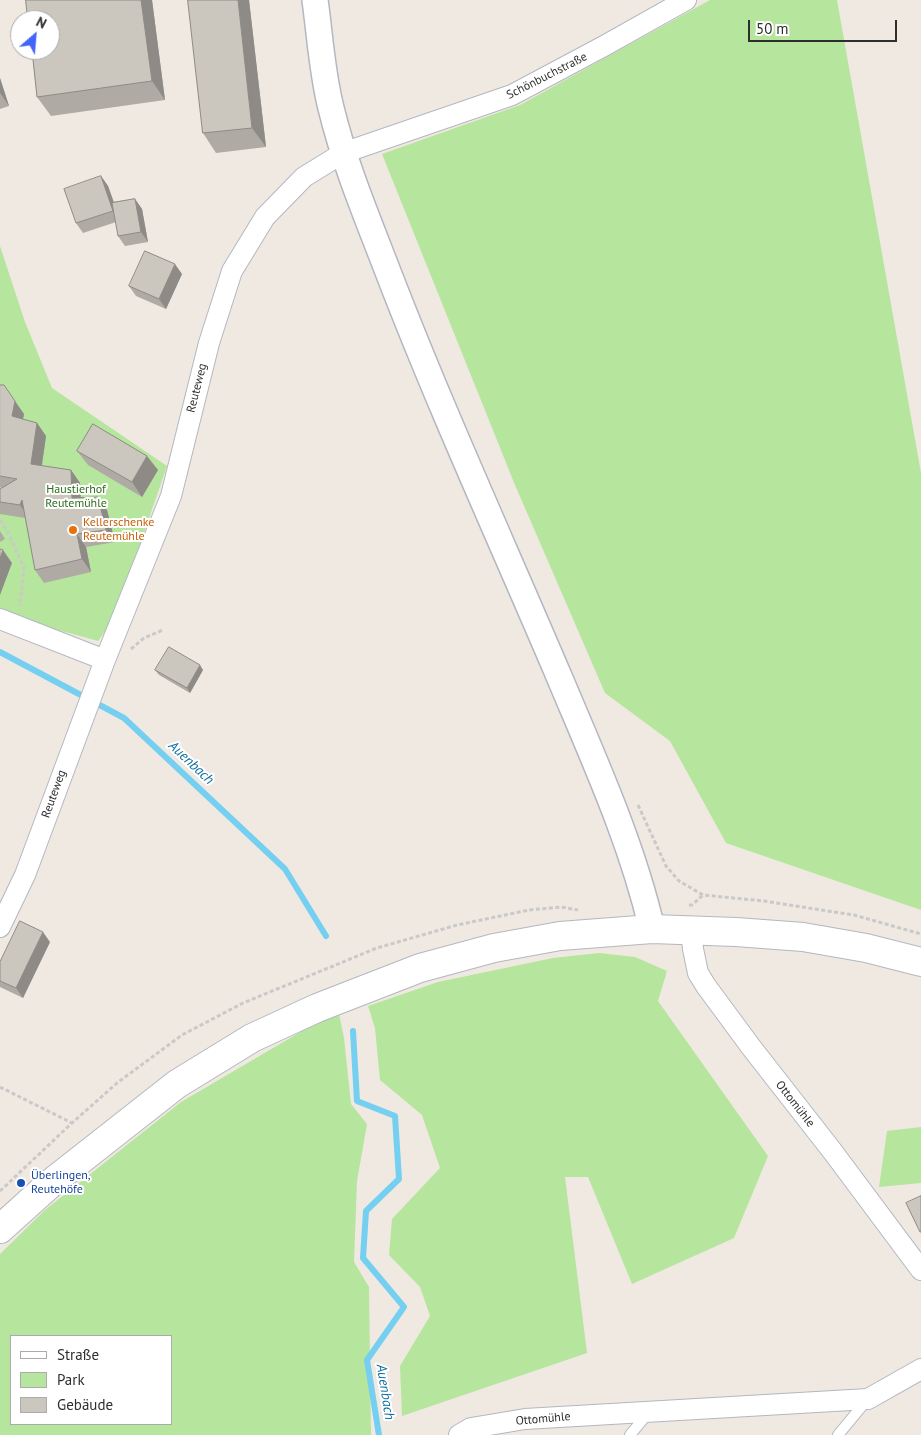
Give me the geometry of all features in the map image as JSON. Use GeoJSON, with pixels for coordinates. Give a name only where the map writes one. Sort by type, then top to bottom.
{"type":"FeatureCollection","features":[{"type":"Feature","properties":{"kind":"main road"},"geometry":{"type":"LineString","coordinates":[[0,1229],[51,1183],[177,1084],[268,1030],[317,1008],[420,968],[494,948],[560,936],[652,929],[803,937],[866,948],[921,962]]}},
{"type":"Feature","properties":{"kind":"street"},"geometry":{"type":"LineString","coordinates":[[315,0],[330,107],[343,153],[408,324],[618,819],[641,886],[652,929]]}},
{"type":"Feature","properties":{"kind":"street","name":"Schönbuchstraße"},"geometry":{"type":"LineString","coordinates":[[343,153],[512,95],[686,0]]}},
{"type":"Feature","properties":{"kind":"street","name":"Reuteweg"},"geometry":{"type":"LineString","coordinates":[[0,928],[25,875],[105,660],[171,496],[209,343],[232,271],[265,217],[304,177],[343,153]]}},
{"type":"Feature","properties":{"kind":"street"},"geometry":{"type":"LineString","coordinates":[[8,622],[105,660]]}},
{"type":"Feature","properties":{"kind":"street","name":"Ottomühle"},"geometry":{"type":"LineString","coordinates":[[691,930],[698,973],[706,986],[921,1270]]}},
{"type":"Feature","properties":{"kind":"street","name":"Ottomühle"},"geometry":{"type":"LineString","coordinates":[[459,1435],[471,1428],[525,1419],[868,1399],[921,1369]]}},
{"type":"Feature","properties":{"kind":"lane","name":"Ottomühle"},"geometry":{"type":"LineString","coordinates":[[838,1435],[868,1399]]}},
{"type":"Feature","properties":{"kind":"lane"},"geometry":{"type":"LineString","coordinates":[[630,1435],[650,1412]]}},
{"type":"Feature","properties":{"kind":"path"},"geometry":{"type":"LineString","coordinates":[[0,520],[8,532],[24,568],[18,619],[8,622]]}},
{"type":"Feature","properties":{"kind":"path"},"geometry":{"type":"LineString","coordinates":[[703,896],[764,901],[854,915],[921,934]]}},
{"type":"Feature","properties":{"kind":"path"},"geometry":{"type":"LineString","coordinates":[[0,1087],[72,1122]]}},
{"type":"Feature","properties":{"kind":"green space"},"geometry":{"type":"Polygon","coordinates":[[[710,0],[837,0],[921,473],[921,910],[726,843],[670,741],[605,693],[515,485],[382,154],[520,105],[710,0]]]}},
{"type":"Feature","properties":{"kind":"green space","name":"Haustierhof Reutemühle"},"geometry":{"type":"Polygon","coordinates":[[[0,246],[25,322],[52,388],[167,466],[114,620],[98,641],[0,614],[0,246]]]}},
{"type":"Feature","properties":{"kind":"green space"},"geometry":{"type":"Polygon","coordinates":[[[599,953],[635,957],[667,971],[658,1001],[768,1156],[734,1238],[632,1284],[588,1177],[565,1177],[587,1353],[402,1416],[400,1366],[430,1316],[420,1287],[389,1255],[392,1219],[440,1168],[422,1115],[380,1080],[375,1028],[368,1006],[438,982],[553,958],[599,953]]]}},
{"type":"Feature","properties":{"kind":"green space"},"geometry":{"type":"Polygon","coordinates":[[[339,1014],[344,1038],[351,1104],[367,1124],[357,1181],[354,1262],[369,1287],[371,1435],[0,1435],[0,1254],[45,1210],[181,1102],[309,1027],[339,1014]]]}},
{"type":"Feature","properties":{"kind":"green space"},"geometry":{"type":"Polygon","coordinates":[[[921,1127],[921,1183],[879,1187],[887,1131],[921,1127]]]}},
{"type":"Feature","properties":{"kind":"building"},"geometry":{"type":"Polygon","coordinates":[[[26,0],[141,0],[152,81],[37,97],[33,60],[60,60],[60,10],[27,10],[26,0]]]}},
{"type":"Feature","properties":{"kind":"building"},"geometry":{"type":"Polygon","coordinates":[[[188,0],[238,0],[252,128],[203,133],[188,0]]]}},
{"type":"Feature","properties":{"kind":"building"},"geometry":{"type":"Polygon","coordinates":[[[101,176],[113,211],[76,223],[64,189],[101,176]]]}},
{"type":"Feature","properties":{"kind":"building"},"geometry":{"type":"Polygon","coordinates":[[[135,199],[141,232],[118,236],[112,203],[135,199]]]}},
{"type":"Feature","properties":{"kind":"building"},"geometry":{"type":"Polygon","coordinates":[[[145,251],[175,264],[159,299],[129,286],[145,251]]]}},
{"type":"Feature","properties":{"kind":"building"},"geometry":{"type":"Polygon","coordinates":[[[0,385],[4,385],[15,401],[12,416],[37,423],[31,464],[71,470],[72,498],[98,497],[106,530],[77,534],[82,559],[35,570],[22,500],[20,505],[0,502],[0,489],[17,479],[0,476],[0,385]]]}},
{"type":"Feature","properties":{"kind":"building"},"geometry":{"type":"Polygon","coordinates":[[[93,424],[147,456],[132,482],[77,451],[93,424]]]}},
{"type":"Feature","properties":{"kind":"building"},"geometry":{"type":"Polygon","coordinates":[[[169,647],[200,665],[187,688],[155,670],[169,647]]]}},
{"type":"Feature","properties":{"kind":"building"},"geometry":{"type":"Polygon","coordinates":[[[20,921],[43,932],[16,988],[0,981],[0,962],[20,921]]]}},
{"type":"Feature","properties":{"kind":"building"},"geometry":{"type":"Polygon","coordinates":[[[921,1196],[921,1232],[920,1232],[906,1203],[921,1196]]]}},
{"type":"Feature","properties":{"kind":"waterway","name":"Auenbach"},"geometry":{"type":"LineString","coordinates":[[0,652],[124,718],[285,869],[326,936]]}},
{"type":"Feature","properties":{"kind":"waterway","name":"Auenbach"},"geometry":{"type":"LineString","coordinates":[[353,1031],[357,1101],[395,1116],[399,1179],[366,1211],[363,1258],[404,1307],[367,1360],[379,1435]]}},
{"type":"Feature","properties":{"kind":"place","name":"Kellerschenke Reutemühle"},"geometry":{"type":"Point","coordinates":[73,530]}},
{"type":"Feature","properties":{"kind":"place","name":"Überlingen, Reutehöfe"},"geometry":{"type":"Point","coordinates":[21,1183]}}]}
